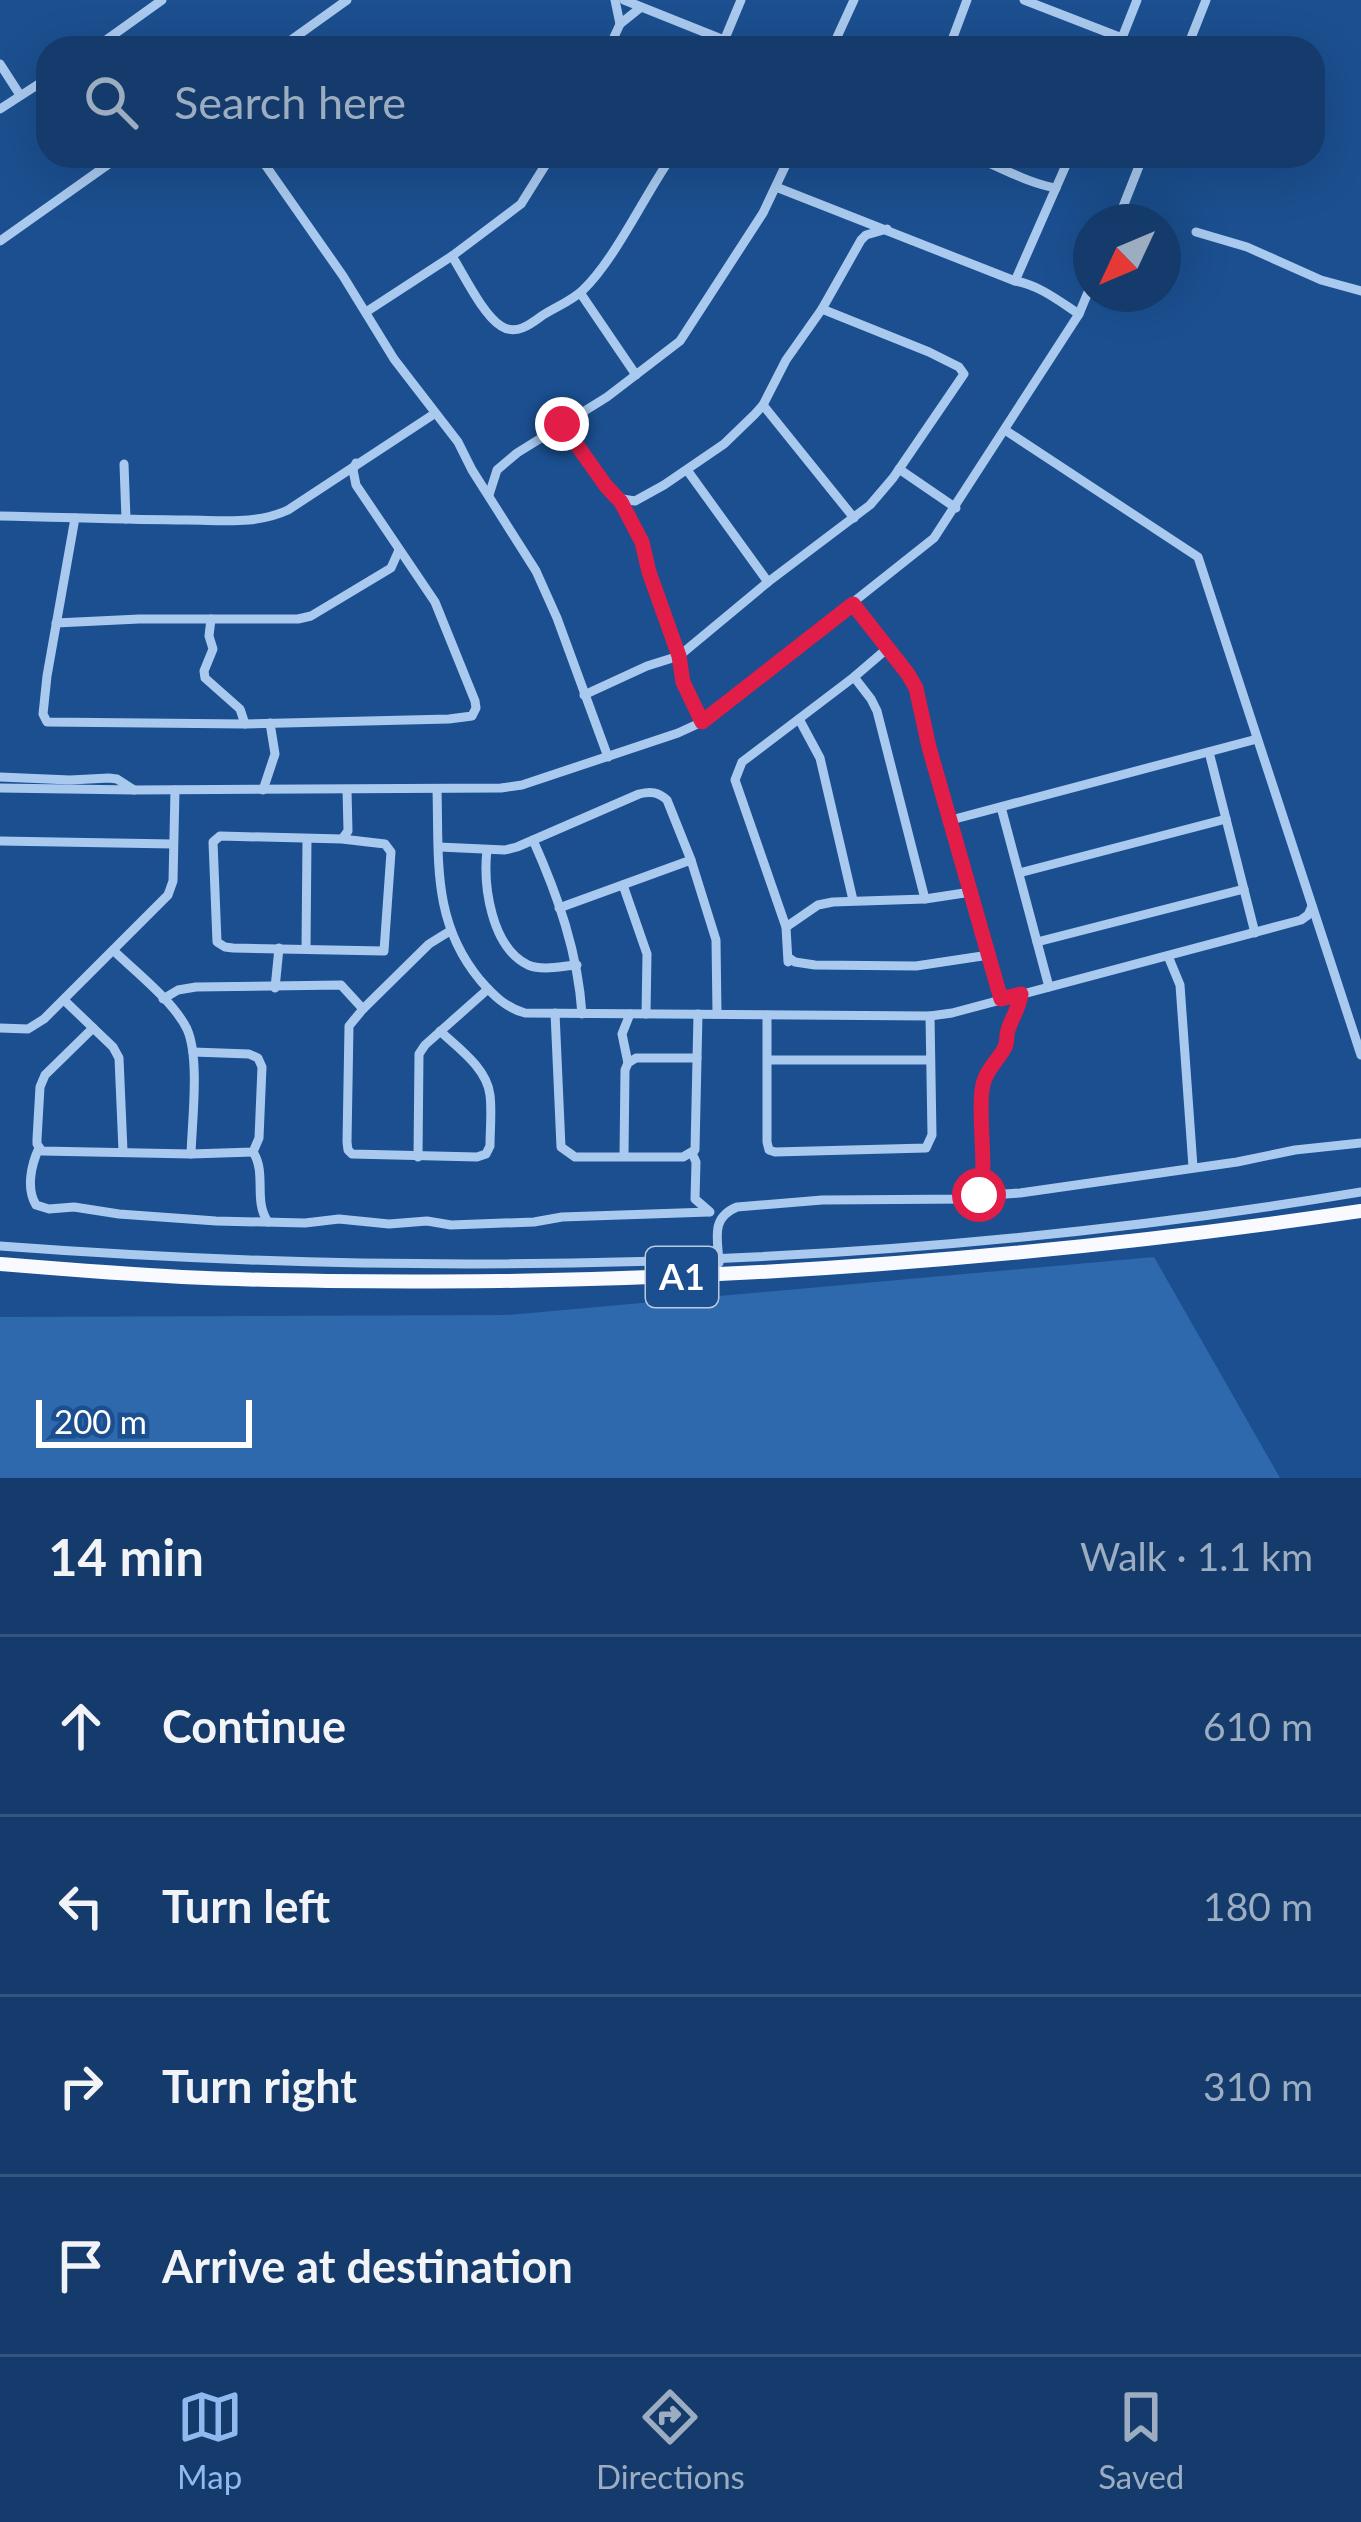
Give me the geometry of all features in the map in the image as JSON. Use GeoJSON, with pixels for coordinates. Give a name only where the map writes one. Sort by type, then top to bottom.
{"type":"FeatureCollection","features":[{"type":"Feature","properties":{"kind":"highway","name":"A1"},"geometry":{"type":"LineString","coordinates":[[0,1264],[185,1277],[419,1282],[719,1276],[1032,1252],[1361,1211]]}},
{"type":"Feature","properties":{"kind":"street"},"geometry":{"type":"LineString","coordinates":[[111,36],[162,0]]}},
{"type":"Feature","properties":{"kind":"street"},"geometry":{"type":"LineString","coordinates":[[296,36],[346,0]]}},
{"type":"Feature","properties":{"kind":"street"},"geometry":{"type":"LineString","coordinates":[[614,0],[620,25]]}},
{"type":"Feature","properties":{"kind":"street"},"geometry":{"type":"LineString","coordinates":[[624,0],[704,36]]}},
{"type":"Feature","properties":{"kind":"street"},"geometry":{"type":"LineString","coordinates":[[725,36],[741,0]]}},
{"type":"Feature","properties":{"kind":"street"},"geometry":{"type":"LineString","coordinates":[[838,36],[854,0]]}},
{"type":"Feature","properties":{"kind":"street"},"geometry":{"type":"LineString","coordinates":[[954,36],[967,0]]}},
{"type":"Feature","properties":{"kind":"street"},"geometry":{"type":"LineString","coordinates":[[1024,0],[1104,36]]}},
{"type":"Feature","properties":{"kind":"street"},"geometry":{"type":"LineString","coordinates":[[1123,36],[1137,0]]}},
{"type":"Feature","properties":{"kind":"street"},"geometry":{"type":"LineString","coordinates":[[1192,36],[1206,0]]}},
{"type":"Feature","properties":{"kind":"street"},"geometry":{"type":"LineString","coordinates":[[615,36],[640,8]]}},
{"type":"Feature","properties":{"kind":"street"},"geometry":{"type":"LineString","coordinates":[[127,36],[133,19]]}},
{"type":"Feature","properties":{"kind":"street"},"geometry":{"type":"LineString","coordinates":[[0,64],[20,95]]}},
{"type":"Feature","properties":{"kind":"street"},"geometry":{"type":"LineString","coordinates":[[0,109],[36,85]]}},
{"type":"Feature","properties":{"kind":"street"},"geometry":{"type":"LineString","coordinates":[[0,241],[103,168]]}},
{"type":"Feature","properties":{"kind":"street"},"geometry":{"type":"LineString","coordinates":[[267,168],[394,358],[458,442],[544,588],[608,757]]}},
{"type":"Feature","properties":{"kind":"street"},"geometry":{"type":"LineString","coordinates":[[366,312],[521,204],[544,168]]}},
{"type":"Feature","properties":{"kind":"street"},"geometry":{"type":"LineString","coordinates":[[452,256],[494,320],[511,330],[528,326],[581,294],[664,168]]}},
{"type":"Feature","properties":{"kind":"street"},"geometry":{"type":"LineString","coordinates":[[472,470],[497,470],[680,341],[734,259],[785,168]]}},
{"type":"Feature","properties":{"kind":"street"},"geometry":{"type":"LineString","coordinates":[[999,168],[1056,188]]}},
{"type":"Feature","properties":{"kind":"street"},"geometry":{"type":"LineString","coordinates":[[1015,281],[1065,168]]}},
{"type":"Feature","properties":{"kind":"street"},"geometry":{"type":"LineString","coordinates":[[1124,204],[1139,168]]}},
{"type":"Feature","properties":{"kind":"street"},"geometry":{"type":"LineString","coordinates":[[0,777],[21,783],[134,790],[437,790],[522,785],[702,722],[934,538],[1079,314],[1047,292],[776,187]]}},
{"type":"Feature","properties":{"kind":"street"},"geometry":{"type":"LineString","coordinates":[[847,215],[861,240]]}},
{"type":"Feature","properties":{"kind":"street"},"geometry":{"type":"LineString","coordinates":[[616,498],[635,500],[687,470],[724,444],[763,406],[861,240],[887,229]]}},
{"type":"Feature","properties":{"kind":"street"},"geometry":{"type":"LineString","coordinates":[[1196,232],[1361,291]]}},
{"type":"Feature","properties":{"kind":"street"},"geometry":{"type":"LineString","coordinates":[[581,294],[636,375]]}},
{"type":"Feature","properties":{"kind":"street"},"geometry":{"type":"LineString","coordinates":[[584,695],[679,656],[870,505],[964,374],[929,352],[822,310]]}},
{"type":"Feature","properties":{"kind":"street"},"geometry":{"type":"LineString","coordinates":[[763,406],[854,518]]}},
{"type":"Feature","properties":{"kind":"street"},"geometry":{"type":"LineString","coordinates":[[0,516],[269,518],[434,414]]}},
{"type":"Feature","properties":{"kind":"street"},"geometry":{"type":"LineString","coordinates":[[562,424],[642,542],[683,682],[702,722]]}},
{"type":"Feature","properties":{"kind":"street"},"geometry":{"type":"LineString","coordinates":[[1005,430],[1198,557],[1361,1055]]}},
{"type":"Feature","properties":{"kind":"street"},"geometry":{"type":"LineString","coordinates":[[75,518],[43,714],[47,722],[245,724],[472,716],[475,701],[448,630],[435,602],[356,485],[356,463]]}},
{"type":"Feature","properties":{"kind":"street"},"geometry":{"type":"LineString","coordinates":[[124,464],[126,519]]}},
{"type":"Feature","properties":{"kind":"street"},"geometry":{"type":"LineString","coordinates":[[899,469],[956,508]]}},
{"type":"Feature","properties":{"kind":"street"},"geometry":{"type":"LineString","coordinates":[[489,495],[497,470]]}},
{"type":"Feature","properties":{"kind":"street"},"geometry":{"type":"LineString","coordinates":[[687,470],[768,583]]}},
{"type":"Feature","properties":{"kind":"street"},"geometry":{"type":"LineString","coordinates":[[335,478],[356,485]]}},
{"type":"Feature","properties":{"kind":"street"},"geometry":{"type":"LineString","coordinates":[[629,518],[635,500]]}},
{"type":"Feature","properties":{"kind":"street"},"geometry":{"type":"LineString","coordinates":[[56,623],[286,621],[311,616],[391,568],[399,550]]}},
{"type":"Feature","properties":{"kind":"street"},"geometry":{"type":"LineString","coordinates":[[391,568],[415,572]]}},
{"type":"Feature","properties":{"kind":"street"},"geometry":{"type":"LineString","coordinates":[[853,604],[916,688],[1001,999]]}},
{"type":"Feature","properties":{"kind":"street"},"geometry":{"type":"LineString","coordinates":[[211,619],[208,636],[213,649],[205,678],[240,709],[245,724]]}},
{"type":"Feature","properties":{"kind":"street"},"geometry":{"type":"LineString","coordinates":[[889,647],[742,762],[735,780],[786,927],[788,962],[789,958],[805,964],[925,965],[989,955]]}},
{"type":"Feature","properties":{"kind":"street"},"geometry":{"type":"LineString","coordinates":[[854,677],[877,711],[925,899]]}},
{"type":"Feature","properties":{"kind":"street"},"geometry":{"type":"LineString","coordinates":[[799,719],[820,758],[853,899]]}},
{"type":"Feature","properties":{"kind":"street"},"geometry":{"type":"LineString","coordinates":[[263,790],[275,754],[270,723]]}},
{"type":"Feature","properties":{"kind":"street"},"geometry":{"type":"LineString","coordinates":[[951,820],[1257,739]]}},
{"type":"Feature","properties":{"kind":"street"},"geometry":{"type":"LineString","coordinates":[[1209,752],[1255,932]]}},
{"type":"Feature","properties":{"kind":"street"},"geometry":{"type":"LineString","coordinates":[[0,788],[21,783]]}},
{"type":"Feature","properties":{"kind":"street"},"geometry":{"type":"LineString","coordinates":[[0,1028],[28,1029],[65,1001],[168,895],[173,881],[175,790]]}},
{"type":"Feature","properties":{"kind":"street"},"geometry":{"type":"LineString","coordinates":[[342,839],[348,831],[347,790]]}},
{"type":"Feature","properties":{"kind":"street"},"geometry":{"type":"LineString","coordinates":[[437,790],[438,877],[450,931],[466,963],[488,988],[510,1009],[525,1013],[930,1016],[1301,920],[1312,906]]}},
{"type":"Feature","properties":{"kind":"street"},"geometry":{"type":"LineString","coordinates":[[439,847],[505,850],[650,792],[660,794],[667,800],[691,860],[716,940],[717,1014]]}},
{"type":"Feature","properties":{"kind":"street"},"geometry":{"type":"LineString","coordinates":[[1001,807],[1049,987]]}},
{"type":"Feature","properties":{"kind":"street"},"geometry":{"type":"LineString","coordinates":[[1018,873],[1226,819]]}},
{"type":"Feature","properties":{"kind":"street"},"geometry":{"type":"LineString","coordinates":[[220,836],[342,839],[385,844],[392,853],[386,948],[381,953],[225,947],[217,942],[213,842],[220,836]]}},
{"type":"Feature","properties":{"kind":"street"},"geometry":{"type":"LineString","coordinates":[[306,950],[307,839]]}},
{"type":"Feature","properties":{"kind":"street"},"geometry":{"type":"LineString","coordinates":[[533,840],[577,965],[582,1014]]}},
{"type":"Feature","properties":{"kind":"street"},"geometry":{"type":"LineString","coordinates":[[0,841],[173,844]]}},
{"type":"Feature","properties":{"kind":"street"},"geometry":{"type":"LineString","coordinates":[[487,850],[488,897],[509,949],[529,965],[577,965]]}},
{"type":"Feature","properties":{"kind":"street"},"geometry":{"type":"LineString","coordinates":[[559,908],[691,860]]}},
{"type":"Feature","properties":{"kind":"street"},"geometry":{"type":"LineString","coordinates":[[623,885],[647,955],[646,1014]]}},
{"type":"Feature","properties":{"kind":"street"},"geometry":{"type":"LineString","coordinates":[[1037,942],[1244,889]]}},
{"type":"Feature","properties":{"kind":"street"},"geometry":{"type":"LineString","coordinates":[[786,927],[818,905],[971,892]]}},
{"type":"Feature","properties":{"kind":"street"},"geometry":{"type":"LineString","coordinates":[[440,1031],[486,1080],[490,1146],[486,1154],[359,1156],[347,1150],[350,1026],[430,944],[450,931]]}},
{"type":"Feature","properties":{"kind":"street"},"geometry":{"type":"LineString","coordinates":[[275,988],[279,948]]}},
{"type":"Feature","properties":{"kind":"street"},"geometry":{"type":"LineString","coordinates":[[114,951],[183,1022],[193,1052],[191,1154]]}},
{"type":"Feature","properties":{"kind":"street"},"geometry":{"type":"LineString","coordinates":[[1168,956],[1180,985],[1193,1167]]}},
{"type":"Feature","properties":{"kind":"street"},"geometry":{"type":"LineString","coordinates":[[163,999],[196,987],[340,986],[363,1009]]}},
{"type":"Feature","properties":{"kind":"street"},"geometry":{"type":"LineString","coordinates":[[418,1157],[417,1064],[425,1045],[488,988]]}},
{"type":"Feature","properties":{"kind":"street"},"geometry":{"type":"LineString","coordinates":[[976,1198],[984,1182],[983,1083],[1007,1043],[1021,994]]}},
{"type":"Feature","properties":{"kind":"street"},"geometry":{"type":"LineString","coordinates":[[65,1001],[119,1058],[122,1151]]}},
{"type":"Feature","properties":{"kind":"street"},"geometry":{"type":"LineString","coordinates":[[555,1013],[561,1147],[575,1157],[683,1157],[692,1153],[697,1146],[698,1014]]}},
{"type":"Feature","properties":{"kind":"street"},"geometry":{"type":"LineString","coordinates":[[628,1063],[622,1034],[629,1014]]}},
{"type":"Feature","properties":{"kind":"street"},"geometry":{"type":"LineString","coordinates":[[767,1015],[767,1142],[775,1152],[926,1148],[932,1135],[930,1016]]}},
{"type":"Feature","properties":{"kind":"street"},"geometry":{"type":"LineString","coordinates":[[92,1028],[45,1075],[31,1197],[36,1205],[49,1209],[74,1207],[215,1221],[339,1219],[451,1225],[534,1222],[562,1216],[714,1216],[747,1205],[976,1198],[1361,1143]]}},
{"type":"Feature","properties":{"kind":"street"},"geometry":{"type":"LineString","coordinates":[[193,1052],[258,1058],[262,1067],[259,1138],[253,1152]]}},
{"type":"Feature","properties":{"kind":"street"},"geometry":{"type":"LineString","coordinates":[[624,1156],[628,1063],[636,1058],[697,1058]]}},
{"type":"Feature","properties":{"kind":"street"},"geometry":{"type":"LineString","coordinates":[[768,1060],[930,1060]]}},
{"type":"Feature","properties":{"kind":"street"},"geometry":{"type":"LineString","coordinates":[[39,1148],[46,1153],[253,1152]]}},
{"type":"Feature","properties":{"kind":"street"},"geometry":{"type":"LineString","coordinates":[[253,1152],[260,1162],[262,1213],[268,1222]]}},
{"type":"Feature","properties":{"kind":"street"},"geometry":{"type":"LineString","coordinates":[[692,1153],[695,1199],[714,1216],[719,1276]]}},
{"type":"Feature","properties":{"kind":"street"},"geometry":{"type":"LineString","coordinates":[[984,1182],[1005,1194]]}},
{"type":"Feature","properties":{"kind":"street"},"geometry":{"type":"LineString","coordinates":[[0,1246],[354,1264],[719,1258],[1074,1231],[1361,1192]]}},
{"type":"Feature","properties":{"kind":"shaded area"},"geometry":{"type":"Polygon","coordinates":[[[1154,1257],[1280,1478],[0,1478],[0,1317],[508,1315],[1154,1257]]]}},
{"type":"Feature","properties":{"kind":"route"},"geometry":{"type":"LineString","coordinates":[[562,424],[621,502],[642,542],[683,682],[702,722],[853,604],[896,655],[916,688],[1001,999],[1021,994],[1007,1043],[983,1083],[984,1187],[979,1195]]}}]}
